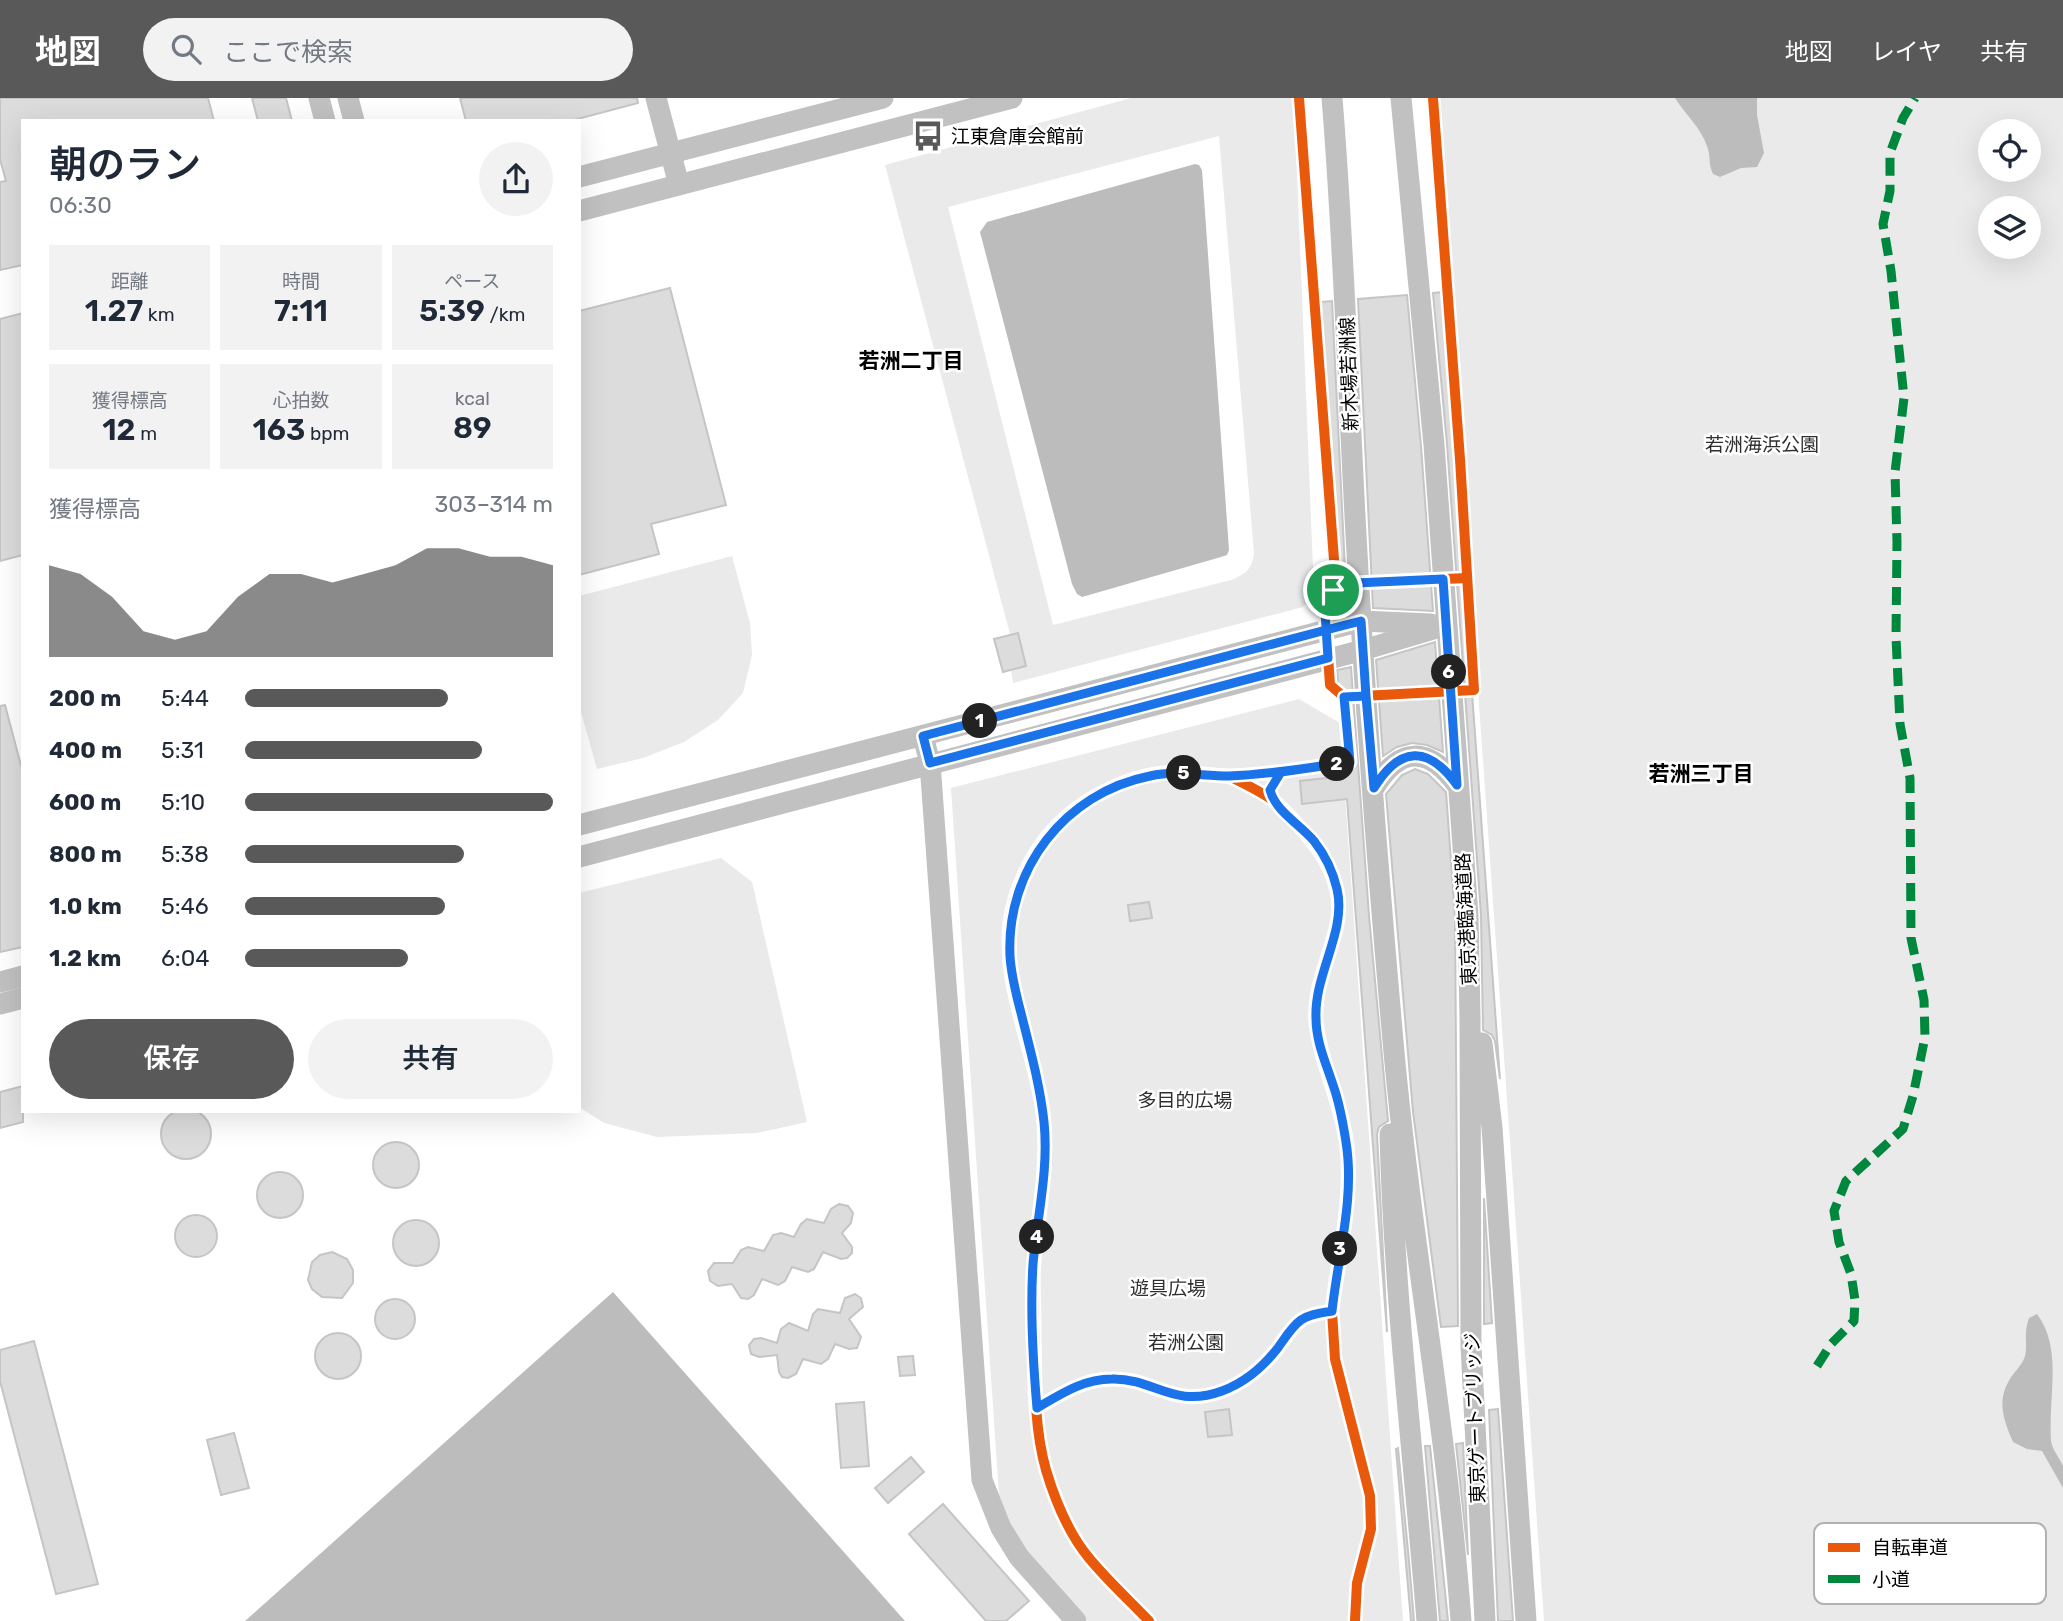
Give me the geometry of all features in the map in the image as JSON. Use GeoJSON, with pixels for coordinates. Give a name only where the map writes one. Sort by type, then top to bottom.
{"type":"FeatureCollection","features":[{"type":"Feature","properties":{"kind":"street"},"geometry":{"type":"LineString","coordinates":[[319,98],[324,119]]}},
{"type":"Feature","properties":{"kind":"street"},"geometry":{"type":"LineString","coordinates":[[348,98],[353,119]]}},
{"type":"Feature","properties":{"kind":"street"},"geometry":{"type":"LineString","coordinates":[[656,98],[679,185]]}},
{"type":"Feature","properties":{"kind":"street"},"geometry":{"type":"LineString","coordinates":[[581,176],[883,98]]}},
{"type":"Feature","properties":{"kind":"street"},"geometry":{"type":"LineString","coordinates":[[581,210],[1012,98]]}},
{"type":"Feature","properties":{"kind":"street","name":"新木場若洲線"},"geometry":{"type":"LineString","coordinates":[[1332,98],[1343,238],[1363,650]]}},
{"type":"Feature","properties":{"kind":"street"},"geometry":{"type":"LineString","coordinates":[[1401,98],[1434,445],[1447,625]]}},
{"type":"Feature","properties":{"kind":"street"},"geometry":{"type":"LineString","coordinates":[[581,824],[1361,621],[1447,625]]}},
{"type":"Feature","properties":{"kind":"street"},"geometry":{"type":"LineString","coordinates":[[581,856],[1363,650],[1447,625]]}},
{"type":"Feature","properties":{"kind":"street","name":"東京港臨海道路"},"geometry":{"type":"LineString","coordinates":[[1447,625],[1468,916],[1470,1214]]}},
{"type":"Feature","properties":{"kind":"street"},"geometry":{"type":"LineString","coordinates":[[1363,650],[1384,933],[1392,1222],[1426,1621]]}},
{"type":"Feature","properties":{"kind":"street"},"geometry":{"type":"LineString","coordinates":[[923,736],[930,763],[982,1480],[1001,1528],[1019,1557],[1076,1621]]}},
{"type":"Feature","properties":{"kind":"street"},"geometry":{"type":"LineString","coordinates":[[1374,788],[1393,765],[1405,758],[1420,756],[1434,759],[1445,768],[1457,785]]}},
{"type":"Feature","properties":{"kind":"street"},"geometry":{"type":"LineString","coordinates":[[1468,916],[1492,1128],[1526,1621]]}},
{"type":"Feature","properties":{"kind":"street","name":"東京ゲートブリッジ"},"geometry":{"type":"LineString","coordinates":[[1384,933],[1412,1220],[1447,1472],[1461,1621]]}},
{"type":"Feature","properties":{"kind":"street"},"geometry":{"type":"LineString","coordinates":[[0,982],[21,977]]}},
{"type":"Feature","properties":{"kind":"street"},"geometry":{"type":"LineString","coordinates":[[0,1004],[21,999]]}},
{"type":"Feature","properties":{"kind":"street","name":"東京ゲートブリッジ"},"geometry":{"type":"LineString","coordinates":[[1470,1214],[1472,1386],[1485,1621]]}},
{"type":"Feature","properties":{"kind":"green space"},"geometry":{"type":"Polygon","coordinates":[[[1131,98],[1294,98],[1314,593],[1303,607],[1013,683],[1011,670],[1026,665],[1018,633],[1010,634],[885,165],[1131,98]],[[1219,136],[948,207],[1053,625],[1231,580],[1247,570],[1254,553],[1219,136]]]}},
{"type":"Feature","properties":{"kind":"green space","name":"若洲海浜公園"},"geometry":{"type":"Polygon","coordinates":[[[1436,98],[2063,98],[2063,1621],[1544,1621],[1436,98]]]}},
{"type":"Feature","properties":{"kind":"green space"},"geometry":{"type":"Polygon","coordinates":[[[732,556],[750,623],[752,655],[743,693],[718,720],[684,742],[643,758],[597,769],[581,712],[581,595],[732,556]]]}},
{"type":"Feature","properties":{"kind":"green space","name":"若洲公園"},"geometry":{"type":"Polygon","coordinates":[[[1299,699],[1340,723],[1403,1621],[1088,1621],[1027,1551],[1011,1528],[999,1495],[951,788],[1299,699]]]}},
{"type":"Feature","properties":{"kind":"green space"},"geometry":{"type":"Polygon","coordinates":[[[721,858],[752,882],[807,1122],[757,1133],[657,1137],[604,1123],[581,1108],[581,893],[721,858]]]}},
{"type":"Feature","properties":{"kind":"shaded area"},"geometry":{"type":"Polygon","coordinates":[[[1675,98],[1757,98],[1757,115],[1764,153],[1757,167],[1741,168],[1720,177],[1713,174],[1704,139],[1675,98]]]}},
{"type":"Feature","properties":{"kind":"shaded area"},"geometry":{"type":"Polygon","coordinates":[[[1195,164],[1202,170],[1229,550],[1227,555],[1221,557],[1082,597],[1077,594],[1072,584],[980,232],[987,222],[1195,164]]]}},
{"type":"Feature","properties":{"kind":"shaded area"},"geometry":{"type":"Polygon","coordinates":[[[613,1292],[905,1621],[245,1621],[613,1292]]]}},
{"type":"Feature","properties":{"kind":"shaded area"},"geometry":{"type":"Polygon","coordinates":[[[2037,1314],[2050,1342],[2053,1373],[2051,1441],[2063,1466],[2063,1488],[2042,1451],[2027,1449],[2013,1442],[2003,1411],[2006,1387],[2025,1356],[2029,1318],[2037,1314]]]}},
{"type":"Feature","properties":{"kind":"building"},"geometry":{"type":"Polygon","coordinates":[[[0,98],[208,98],[213,119],[21,119],[21,265],[0,270],[0,182],[6,181],[0,159],[0,98]]]}},
{"type":"Feature","properties":{"kind":"building"},"geometry":{"type":"Polygon","coordinates":[[[252,98],[286,98],[291,119],[257,119],[252,98]]]}},
{"type":"Feature","properties":{"kind":"building"},"geometry":{"type":"Polygon","coordinates":[[[460,98],[637,98],[638,103],[578,119],[465,119],[460,98]]]}},
{"type":"Feature","properties":{"kind":"building"},"geometry":{"type":"Polygon","coordinates":[[[670,288],[726,505],[651,524],[659,554],[581,574],[581,310],[670,288]]]}},
{"type":"Feature","properties":{"kind":"building"},"geometry":{"type":"Polygon","coordinates":[[[1443,292],[1500,1079],[1495,1041],[1492,1035],[1483,1030],[1481,915],[1447,444],[1433,293],[1443,292]]]}},
{"type":"Feature","properties":{"kind":"building"},"geometry":{"type":"Polygon","coordinates":[[[1407,295],[1433,611],[1373,608],[1358,299],[1407,295]]]}},
{"type":"Feature","properties":{"kind":"building"},"geometry":{"type":"Polygon","coordinates":[[[1332,301],[1347,611],[1333,615],[1310,303],[1332,301]]]}},
{"type":"Feature","properties":{"kind":"building"},"geometry":{"type":"Polygon","coordinates":[[[21,314],[21,556],[0,561],[0,319],[21,314]]]}},
{"type":"Feature","properties":{"kind":"building"},"geometry":{"type":"Polygon","coordinates":[[[1018,633],[1026,666],[1003,672],[994,639],[1018,633]]]}},
{"type":"Feature","properties":{"kind":"building"},"geometry":{"type":"Polygon","coordinates":[[[1435,642],[1443,752],[1427,745],[1412,743],[1397,747],[1383,756],[1376,660],[1435,642]]]}},
{"type":"Feature","properties":{"kind":"building"},"geometry":{"type":"Polygon","coordinates":[[[1351,667],[1369,916],[1388,1121],[1379,1127],[1377,1134],[1387,1332],[1347,799],[1302,804],[1300,781],[1345,776],[1337,670],[1351,667]]]}},
{"type":"Feature","properties":{"kind":"building"},"geometry":{"type":"Polygon","coordinates":[[[5,705],[21,765],[21,947],[0,952],[0,706],[5,705]]]}},
{"type":"Feature","properties":{"kind":"building"},"geometry":{"type":"Polygon","coordinates":[[[1415,769],[1428,774],[1446,792],[1455,917],[1458,1326],[1441,1327],[1413,1112],[1386,794],[1402,775],[1415,769]]]}},
{"type":"Feature","properties":{"kind":"building"},"geometry":{"type":"Polygon","coordinates":[[[1149,902],[1152,918],[1130,921],[1128,905],[1149,902]]]}},
{"type":"Feature","properties":{"kind":"building"},"geometry":{"type":"Polygon","coordinates":[[[21,1087],[23,1122],[0,1128],[0,1092],[21,1087]]]}},
{"type":"Feature","properties":{"kind":"building"},"geometry":{"type":"Polygon","coordinates":[[[173,1113],[199,1113],[204,1116],[209,1125],[209,1143],[204,1152],[195,1157],[177,1157],[168,1152],[163,1143],[163,1125],[168,1116],[173,1113]]]}},
{"type":"Feature","properties":{"kind":"building"},"geometry":{"type":"Polygon","coordinates":[[[396,1142],[412,1149],[419,1165],[412,1181],[396,1188],[380,1181],[373,1165],[380,1149],[396,1142]]]}},
{"type":"Feature","properties":{"kind":"building"},"geometry":{"type":"Polygon","coordinates":[[[280,1172],[296,1179],[303,1195],[296,1211],[280,1218],[264,1211],[257,1195],[264,1179],[280,1172]]]}},
{"type":"Feature","properties":{"kind":"building"},"geometry":{"type":"Polygon","coordinates":[[[1484,1198],[1492,1323],[1484,1324],[1484,1198]]]}},
{"type":"Feature","properties":{"kind":"building"},"geometry":{"type":"Polygon","coordinates":[[[839,1204],[848,1206],[853,1213],[851,1223],[842,1233],[852,1247],[852,1253],[847,1258],[841,1259],[823,1252],[814,1269],[808,1272],[792,1267],[785,1281],[778,1285],[762,1279],[754,1295],[748,1299],[741,1298],[732,1284],[718,1286],[710,1281],[708,1271],[714,1263],[733,1263],[741,1250],[748,1247],[764,1251],[773,1235],[781,1233],[794,1237],[807,1219],[824,1223],[831,1209],[839,1204]]]}},
{"type":"Feature","properties":{"kind":"building"},"geometry":{"type":"Polygon","coordinates":[[[196,1215],[211,1221],[217,1236],[211,1251],[196,1257],[181,1251],[175,1236],[181,1221],[196,1215]]]}},
{"type":"Feature","properties":{"kind":"building"},"geometry":{"type":"Polygon","coordinates":[[[416,1220],[432,1227],[439,1243],[432,1259],[416,1266],[400,1259],[393,1243],[400,1227],[416,1220]]]}},
{"type":"Feature","properties":{"kind":"building"},"geometry":{"type":"Polygon","coordinates":[[[332,1252],[347,1259],[353,1270],[353,1283],[342,1298],[322,1297],[312,1289],[308,1280],[312,1262],[320,1255],[332,1252]]]}},
{"type":"Feature","properties":{"kind":"building"},"geometry":{"type":"Polygon","coordinates":[[[855,1294],[861,1298],[863,1307],[849,1319],[861,1337],[857,1348],[849,1349],[835,1344],[828,1359],[821,1364],[803,1359],[796,1374],[788,1378],[782,1377],[779,1372],[777,1355],[759,1357],[751,1354],[749,1345],[754,1339],[761,1338],[777,1343],[781,1329],[789,1323],[808,1331],[813,1314],[818,1309],[840,1313],[845,1298],[855,1294]]]}},
{"type":"Feature","properties":{"kind":"building"},"geometry":{"type":"Polygon","coordinates":[[[395,1299],[403,1300],[409,1305],[414,1311],[414,1327],[409,1333],[403,1338],[395,1339],[387,1338],[381,1333],[376,1327],[375,1319],[376,1311],[381,1305],[387,1300],[395,1299]]]}},
{"type":"Feature","properties":{"kind":"building"},"geometry":{"type":"Polygon","coordinates":[[[338,1333],[354,1340],[361,1356],[354,1372],[338,1379],[322,1372],[315,1356],[322,1340],[338,1333]]]}},
{"type":"Feature","properties":{"kind":"building"},"geometry":{"type":"Polygon","coordinates":[[[34,1341],[98,1584],[56,1594],[0,1381],[0,1350],[34,1341]]]}},
{"type":"Feature","properties":{"kind":"building"},"geometry":{"type":"Polygon","coordinates":[[[913,1356],[915,1375],[900,1376],[898,1357],[913,1356]]]}},
{"type":"Feature","properties":{"kind":"building"},"geometry":{"type":"Polygon","coordinates":[[[864,1402],[869,1466],[841,1468],[836,1404],[864,1402]]]}},
{"type":"Feature","properties":{"kind":"building"},"geometry":{"type":"Polygon","coordinates":[[[1229,1409],[1232,1435],[1208,1437],[1205,1412],[1229,1409]]]}},
{"type":"Feature","properties":{"kind":"building"},"geometry":{"type":"Polygon","coordinates":[[[1498,1409],[1513,1621],[1498,1621],[1489,1410],[1498,1409]]]}},
{"type":"Feature","properties":{"kind":"building"},"geometry":{"type":"Polygon","coordinates":[[[234,1433],[249,1488],[221,1495],[207,1440],[234,1433]]]}},
{"type":"Feature","properties":{"kind":"building"},"geometry":{"type":"Polygon","coordinates":[[[1463,1443],[1468,1555],[1456,1444],[1463,1443]]]}},
{"type":"Feature","properties":{"kind":"building"},"geometry":{"type":"Polygon","coordinates":[[[1425,1446],[1430,1446],[1448,1621],[1440,1621],[1425,1446]]]}},
{"type":"Feature","properties":{"kind":"building"},"geometry":{"type":"Polygon","coordinates":[[[1398,1448],[1409,1561],[1414,1621],[1411,1621],[1398,1448]]]}},
{"type":"Feature","properties":{"kind":"building"},"geometry":{"type":"Polygon","coordinates":[[[911,1457],[924,1472],[888,1503],[875,1488],[911,1457]]]}},
{"type":"Feature","properties":{"kind":"building"},"geometry":{"type":"Polygon","coordinates":[[[943,1504],[1029,1601],[1006,1621],[986,1621],[909,1534],[943,1504]]]}},
{"type":"Feature","properties":{"kind":"marked path"},"geometry":{"type":"LineString","coordinates":[[1817,1366],[1831,1344],[1854,1321],[1855,1300],[1851,1274],[1839,1242],[1834,1211],[1846,1181],[1903,1129],[1925,1037],[1924,1000],[1911,938],[1910,778],[1900,724],[1896,637],[1895,472],[1904,398],[1891,271],[1883,224],[1890,191],[1890,153],[1903,118],[1915,98]]}},
{"type":"Feature","properties":{"kind":"cycle path"},"geometry":{"type":"LineString","coordinates":[[1149,1621],[1096,1566],[1075,1538],[1054,1493],[1042,1452],[1036,1398],[1033,1277],[1044,1164],[1044,1125],[1038,1083],[1011,969],[1010,923],[1020,885],[1045,840],[1065,818],[1109,789],[1160,773],[1244,775],[1350,762],[1344,697],[1330,685],[1325,612],[1333,590],[1335,573],[1299,98]]}},
{"type":"Feature","properties":{"kind":"cycle path"},"geometry":{"type":"LineString","coordinates":[[1344,697],[1474,690],[1433,98]]}},
{"type":"Feature","properties":{"kind":"cycle path"},"geometry":{"type":"LineString","coordinates":[[1334,584],[1467,578]]}},
{"type":"Feature","properties":{"kind":"cycle path"},"geometry":{"type":"LineString","coordinates":[[1037,1408],[1073,1388],[1101,1380],[1127,1380],[1190,1397],[1222,1391],[1238,1384],[1259,1369],[1301,1320],[1332,1311],[1348,1187],[1347,1146],[1322,1054],[1316,1011],[1319,987],[1336,929],[1338,898],[1330,870],[1305,832],[1274,801],[1229,776]]}},
{"type":"Feature","properties":{"kind":"cycle path"},"geometry":{"type":"LineString","coordinates":[[1332,1311],[1335,1359],[1370,1496],[1371,1529],[1357,1583],[1355,1621]]}},
{"type":"Feature","properties":{"kind":"place","name":"江東倉庫会館前"},"geometry":{"type":"Point","coordinates":[928,136]}},
{"type":"Feature","properties":{"kind":"district","name":"若洲二丁目"},"geometry":{"type":"Point","coordinates":[911,360]}},
{"type":"Feature","properties":{"kind":"district","name":"若洲三丁目"},"geometry":{"type":"Point","coordinates":[1701,773]}},
{"type":"Feature","properties":{"kind":"route"},"geometry":{"type":"LineString","coordinates":[[1333,590],[1325,612],[1326,630],[1328,658],[930,763],[923,736],[1326,630],[1361,621],[1366,696],[1344,697],[1350,762],[1281,772],[1270,790],[1272,799],[1323,854],[1338,892],[1336,929],[1317,994],[1316,1019],[1318,1040],[1341,1111],[1349,1170],[1332,1311],[1313,1314],[1300,1321],[1264,1366],[1236,1385],[1219,1392],[1185,1397],[1171,1395],[1130,1380],[1112,1378],[1077,1385],[1037,1408],[1033,1266],[1046,1159],[1042,1107],[1010,957],[1010,923],[1017,893],[1032,859],[1053,830],[1075,810],[1119,785],[1148,776],[1176,772],[1229,776],[1350,762],[1344,697],[1366,696],[1374,788],[1393,765],[1405,758],[1420,756],[1434,759],[1445,768],[1457,785],[1443,579],[1334,584],[1333,590]]}},
{"type":"Feature","properties":{"kind":"park label","name":"多目的広場"},"geometry":{"type":"Point","coordinates":[1185,1100]}},
{"type":"Feature","properties":{"kind":"park label","name":"遊具広場"},"geometry":{"type":"Point","coordinates":[1168,1288]}}]}
